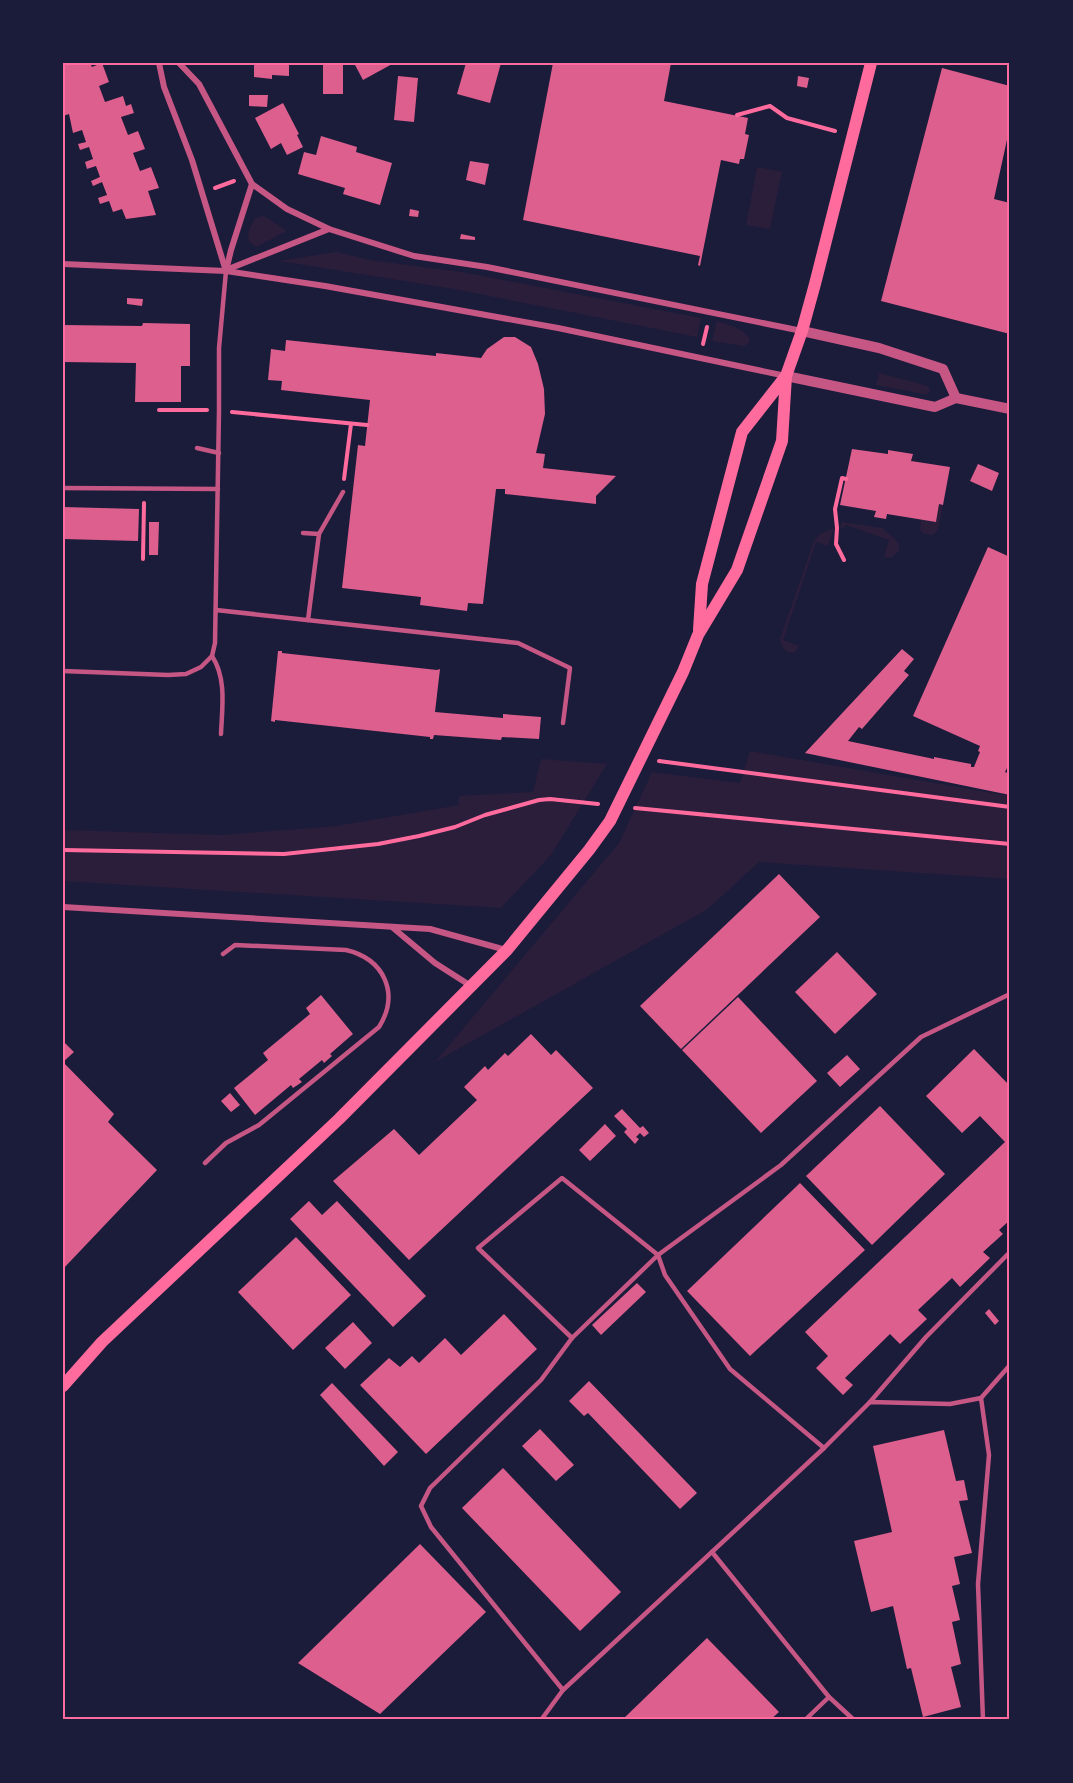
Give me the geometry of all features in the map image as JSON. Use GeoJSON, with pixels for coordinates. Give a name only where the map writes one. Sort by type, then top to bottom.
{"type":"FeatureCollection","features":[{"type":"Feature","properties":{"kind":"main road"},"geometry":{"type":"LineString","coordinates":[[63,1386],[102,1342],[318,1139],[507,950],[610,821],[683,672],[698,635],[737,570],[782,441],[786,376],[802,331],[871,63]]}},
{"type":"Feature","properties":{"kind":"main road"},"geometry":{"type":"LineString","coordinates":[[698,635],[702,585],[742,432],[786,376]]}},
{"type":"Feature","properties":{"kind":"street"},"geometry":{"type":"LineString","coordinates":[[159,63],[164,87],[202,192],[226,271]]}},
{"type":"Feature","properties":{"kind":"street"},"geometry":{"type":"LineString","coordinates":[[179,63],[199,84],[252,184],[287,210],[329,229],[414,256],[487,267],[879,348],[943,369],[956,398]]}},
{"type":"Feature","properties":{"kind":"street"},"geometry":{"type":"LineString","coordinates":[[226,271],[252,184]]}},
{"type":"Feature","properties":{"kind":"street"},"geometry":{"type":"LineString","coordinates":[[226,271],[329,229]]}},
{"type":"Feature","properties":{"kind":"street"},"geometry":{"type":"LineString","coordinates":[[63,264],[226,271],[436,305],[700,356],[935,407],[956,398],[1010,409]]}},
{"type":"Feature","properties":{"kind":"street"},"geometry":{"type":"LineString","coordinates":[[63,907],[430,929],[507,950]]}},
{"type":"Feature","properties":{"kind":"street"},"geometry":{"type":"LineString","coordinates":[[392,927],[435,963],[471,986]]}},
{"type":"Feature","properties":{"kind":"lane"},"geometry":{"type":"LineString","coordinates":[[63,671],[186,674],[201,667],[212,656],[215,643],[216,610],[219,348],[226,271]]}},
{"type":"Feature","properties":{"kind":"lane"},"geometry":{"type":"LineString","coordinates":[[197,448],[219,453]]}},
{"type":"Feature","properties":{"kind":"lane"},"geometry":{"type":"LineString","coordinates":[[63,488],[218,489]]}},
{"type":"Feature","properties":{"kind":"lane"},"geometry":{"type":"LineString","coordinates":[[308,620],[319,534],[343,492]]}},
{"type":"Feature","properties":{"kind":"lane"},"geometry":{"type":"LineString","coordinates":[[303,532],[319,534]]}},
{"type":"Feature","properties":{"kind":"lane"},"geometry":{"type":"LineString","coordinates":[[216,610],[518,643],[570,668],[563,723]]}},
{"type":"Feature","properties":{"kind":"lane"},"geometry":{"type":"LineString","coordinates":[[212,656],[219,666],[222,677],[221,734]]}},
{"type":"Feature","properties":{"kind":"lane"},"geometry":{"type":"LineString","coordinates":[[205,1163],[226,1143],[259,1125],[379,1027],[387,1014],[388,1005],[386,984],[381,973],[367,957],[356,952],[235,945],[223,954]]}},
{"type":"Feature","properties":{"kind":"lane"},"geometry":{"type":"LineString","coordinates":[[562,1690],[431,1527],[421,1506],[430,1488],[542,1380],[572,1338],[658,1255],[781,1165],[921,1037],[1010,994]]}},
{"type":"Feature","properties":{"kind":"lane"},"geometry":{"type":"LineString","coordinates":[[572,1338],[478,1248],[562,1178],[658,1255],[666,1275],[730,1369],[824,1448]]}},
{"type":"Feature","properties":{"kind":"lane"},"geometry":{"type":"LineString","coordinates":[[541,1720],[562,1690],[824,1448],[870,1402],[926,1337],[1010,1252]]}},
{"type":"Feature","properties":{"kind":"lane"},"geometry":{"type":"LineString","coordinates":[[870,1402],[950,1404],[981,1398],[1010,1365]]}},
{"type":"Feature","properties":{"kind":"lane"},"geometry":{"type":"LineString","coordinates":[[981,1398],[989,1455],[978,1584],[982,1720]]}},
{"type":"Feature","properties":{"kind":"lane"},"geometry":{"type":"LineString","coordinates":[[712,1552],[829,1697],[855,1720]]}},
{"type":"Feature","properties":{"kind":"lane"},"geometry":{"type":"LineString","coordinates":[[805,1720],[829,1697]]}},
{"type":"Feature","properties":{"kind":"path"},"geometry":{"type":"LineString","coordinates":[[737,115],[770,106],[787,118],[853,136]]}},
{"type":"Feature","properties":{"kind":"path"},"geometry":{"type":"LineString","coordinates":[[202,192],[249,176]]}},
{"type":"Feature","properties":{"kind":"path"},"geometry":{"type":"LineString","coordinates":[[700,356],[710,312]]}},
{"type":"Feature","properties":{"kind":"path"},"geometry":{"type":"LineString","coordinates":[[159,410],[219,411],[367,425]]}},
{"type":"Feature","properties":{"kind":"path"},"geometry":{"type":"LineString","coordinates":[[343,492],[351,424]]}},
{"type":"Feature","properties":{"kind":"path"},"geometry":{"type":"LineString","coordinates":[[844,560],[836,544],[835,509],[842,478],[846,479]]}},
{"type":"Feature","properties":{"kind":"path"},"geometry":{"type":"LineString","coordinates":[[144,559],[145,490]]}},
{"type":"Feature","properties":{"kind":"path"},"geometry":{"type":"LineString","coordinates":[[641,759],[1010,807]]}},
{"type":"Feature","properties":{"kind":"path"},"geometry":{"type":"LineString","coordinates":[[63,850],[284,854],[378,844],[419,836],[550,799]]}},
{"type":"Feature","properties":{"kind":"path"},"geometry":{"type":"LineString","coordinates":[[700,815],[1010,843]]}},
{"type":"Feature","properties":{"kind":"shaded area"},"geometry":{"type":"Polygon","coordinates":[[[757,167],[782,172],[770,229],[746,225],[757,167]]]}},
{"type":"Feature","properties":{"kind":"shaded area"},"geometry":{"type":"Polygon","coordinates":[[[264,216],[287,231],[256,247],[249,241],[248,232],[255,218],[264,216]]]}},
{"type":"Feature","properties":{"kind":"shaded area"},"geometry":{"type":"Polygon","coordinates":[[[336,252],[370,260],[462,272],[701,318],[697,337],[454,289],[279,261],[336,252]]]}},
{"type":"Feature","properties":{"kind":"shaded area"},"geometry":{"type":"Polygon","coordinates":[[[717,321],[741,330],[750,342],[744,346],[712,341],[717,321]]]}},
{"type":"Feature","properties":{"kind":"shaded area"},"geometry":{"type":"Polygon","coordinates":[[[879,373],[928,386],[930,389],[928,394],[924,394],[876,385],[879,373]]]}},
{"type":"Feature","properties":{"kind":"shaded area"},"geometry":{"type":"Polygon","coordinates":[[[939,504],[943,505],[938,530],[933,535],[924,534],[920,530],[921,519],[936,521],[939,504]]]}},
{"type":"Feature","properties":{"kind":"shaded area"},"geometry":{"type":"Polygon","coordinates":[[[842,522],[882,528],[899,543],[899,551],[891,558],[884,557],[889,540],[846,525],[842,529],[840,527],[842,522]]]}},
{"type":"Feature","properties":{"kind":"shaded area"},"geometry":{"type":"Polygon","coordinates":[[[834,528],[828,546],[816,542],[783,640],[799,646],[795,652],[789,652],[783,647],[780,639],[814,541],[820,534],[834,528]]]}},
{"type":"Feature","properties":{"kind":"shaded area"},"geometry":{"type":"Polygon","coordinates":[[[750,751],[1010,796],[1010,879],[759,862],[708,909],[435,1062],[619,843],[652,772],[740,783],[750,751]]]}},
{"type":"Feature","properties":{"kind":"shaded area"},"geometry":{"type":"Polygon","coordinates":[[[541,759],[607,764],[551,855],[501,908],[63,881],[63,830],[222,835],[336,826],[459,805],[459,796],[533,792],[541,759]]]}},
{"type":"Feature","properties":{"kind":"building"},"geometry":{"type":"Polygon","coordinates":[[[63,63],[90,63],[92,67],[102,63],[109,82],[99,86],[105,102],[123,96],[126,106],[131,104],[134,113],[121,117],[128,135],[138,131],[145,149],[133,153],[140,171],[151,167],[159,188],[148,191],[156,215],[126,219],[122,209],[113,212],[109,201],[100,204],[98,198],[107,195],[102,182],[93,186],[91,181],[100,177],[96,166],[87,169],[85,162],[93,159],[89,147],[80,150],[78,144],[86,142],[82,130],[73,133],[69,114],[63,116],[63,103],[65,102],[63,63]]]}},
{"type":"Feature","properties":{"kind":"building"},"geometry":{"type":"Polygon","coordinates":[[[254,63],[289,63],[289,76],[272,75],[272,79],[254,77],[254,63]]]}},
{"type":"Feature","properties":{"kind":"building"},"geometry":{"type":"Polygon","coordinates":[[[323,63],[343,63],[343,94],[323,94],[323,63]]]}},
{"type":"Feature","properties":{"kind":"building"},"geometry":{"type":"Polygon","coordinates":[[[354,63],[394,63],[363,80],[354,63]]]}},
{"type":"Feature","properties":{"kind":"building"},"geometry":{"type":"Polygon","coordinates":[[[466,63],[501,63],[490,103],[457,94],[466,63]]]}},
{"type":"Feature","properties":{"kind":"building"},"geometry":{"type":"Polygon","coordinates":[[[553,63],[671,63],[664,101],[748,118],[745,134],[749,135],[744,159],[740,159],[739,164],[721,160],[700,266],[698,265],[700,256],[523,220],[553,63]]]}},
{"type":"Feature","properties":{"kind":"building"},"geometry":{"type":"Polygon","coordinates":[[[942,68],[1010,86],[1010,126],[994,199],[1010,203],[1010,334],[881,301],[942,68]]]}},
{"type":"Feature","properties":{"kind":"building"},"geometry":{"type":"Polygon","coordinates":[[[398,76],[418,78],[414,122],[394,120],[398,76]]]}},
{"type":"Feature","properties":{"kind":"building"},"geometry":{"type":"Polygon","coordinates":[[[798,76],[809,78],[807,88],[797,86],[798,76]]]}},
{"type":"Feature","properties":{"kind":"building"},"geometry":{"type":"Polygon","coordinates":[[[249,95],[268,95],[267,107],[249,106],[249,95]]]}},
{"type":"Feature","properties":{"kind":"building"},"geometry":{"type":"Polygon","coordinates":[[[283,103],[303,147],[287,155],[281,143],[271,149],[255,118],[283,103]]]}},
{"type":"Feature","properties":{"kind":"building"},"geometry":{"type":"Polygon","coordinates":[[[321,136],[357,147],[356,152],[392,163],[380,205],[343,194],[345,188],[298,174],[304,152],[316,155],[321,136]]]}},
{"type":"Feature","properties":{"kind":"building"},"geometry":{"type":"Polygon","coordinates":[[[470,161],[489,164],[485,185],[466,180],[470,161]]]}},
{"type":"Feature","properties":{"kind":"building"},"geometry":{"type":"Polygon","coordinates":[[[410,209],[419,211],[418,217],[409,216],[410,209]]]}},
{"type":"Feature","properties":{"kind":"building"},"geometry":{"type":"Polygon","coordinates":[[[461,234],[475,237],[475,240],[460,239],[461,234]]]}},
{"type":"Feature","properties":{"kind":"building"},"geometry":{"type":"Polygon","coordinates":[[[127,298],[143,299],[142,306],[127,304],[127,298]]]}},
{"type":"Feature","properties":{"kind":"building"},"geometry":{"type":"Polygon","coordinates":[[[143,323],[190,324],[190,366],[181,366],[181,402],[135,402],[136,363],[63,362],[63,325],[142,326],[143,323]]]}},
{"type":"Feature","properties":{"kind":"building"},"geometry":{"type":"Polygon","coordinates":[[[504,337],[515,337],[531,347],[538,364],[544,389],[545,414],[536,453],[545,454],[543,468],[616,476],[596,496],[596,504],[505,494],[505,489],[496,489],[483,604],[468,603],[467,611],[420,605],[421,597],[342,588],[358,445],[365,446],[370,400],[281,390],[282,381],[268,380],[271,349],[285,351],[286,340],[436,356],[436,353],[481,358],[487,349],[504,337]]]}},
{"type":"Feature","properties":{"kind":"building"},"geometry":{"type":"Polygon","coordinates":[[[852,449],[888,454],[888,450],[913,454],[911,461],[950,467],[943,505],[939,504],[936,522],[887,514],[886,519],[874,517],[876,511],[840,505],[852,449]]]}},
{"type":"Feature","properties":{"kind":"building"},"geometry":{"type":"Polygon","coordinates":[[[978,464],[999,473],[992,491],[970,481],[978,464]]]}},
{"type":"Feature","properties":{"kind":"building"},"geometry":{"type":"Polygon","coordinates":[[[63,507],[139,509],[138,541],[63,539],[63,507]]]}},
{"type":"Feature","properties":{"kind":"building"},"geometry":{"type":"Polygon","coordinates":[[[149,522],[159,522],[158,555],[149,555],[149,522]]]}},
{"type":"Feature","properties":{"kind":"building"},"geometry":{"type":"Polygon","coordinates":[[[988,547],[1010,557],[1010,767],[1008,766],[1005,772],[1010,774],[1010,795],[805,753],[902,649],[914,659],[904,671],[909,675],[862,729],[859,727],[848,741],[934,759],[934,757],[971,764],[971,767],[974,767],[980,746],[913,716],[988,547]]]}},
{"type":"Feature","properties":{"kind":"building"},"geometry":{"type":"Polygon","coordinates":[[[278,651],[440,669],[435,712],[503,718],[503,714],[541,717],[539,739],[502,737],[501,740],[434,735],[433,739],[430,739],[430,737],[271,721],[278,651]]]}},
{"type":"Feature","properties":{"kind":"building"},"geometry":{"type":"Polygon","coordinates":[[[779,874],[820,917],[681,1049],[640,1006],[779,874]]]}},
{"type":"Feature","properties":{"kind":"building"},"geometry":{"type":"Polygon","coordinates":[[[837,952],[877,994],[835,1034],[795,992],[837,952]]]}},
{"type":"Feature","properties":{"kind":"building"},"geometry":{"type":"Polygon","coordinates":[[[321,995],[353,1034],[330,1054],[332,1056],[324,1063],[322,1060],[299,1079],[302,1082],[293,1088],[291,1085],[255,1115],[234,1088],[268,1060],[263,1053],[310,1014],[306,1008],[321,995]]]}},
{"type":"Feature","properties":{"kind":"building"},"geometry":{"type":"Polygon","coordinates":[[[738,997],[817,1081],[761,1133],[682,1050],[738,997]]]}},
{"type":"Feature","properties":{"kind":"building"},"geometry":{"type":"Polygon","coordinates":[[[531,1034],[551,1055],[556,1050],[593,1088],[409,1260],[333,1181],[394,1129],[419,1155],[477,1100],[464,1087],[485,1066],[488,1070],[505,1053],[508,1056],[531,1034]]]}},
{"type":"Feature","properties":{"kind":"building"},"geometry":{"type":"Polygon","coordinates":[[[63,1041],[74,1052],[63,1062],[63,1041]]]}},
{"type":"Feature","properties":{"kind":"building"},"geometry":{"type":"Polygon","coordinates":[[[974,1049],[1010,1086],[1010,1220],[999,1230],[1003,1234],[983,1252],[990,1258],[960,1287],[952,1278],[918,1310],[927,1319],[900,1344],[890,1334],[845,1378],[853,1385],[843,1395],[816,1368],[828,1356],[805,1332],[1005,1142],[980,1116],[962,1133],[926,1096],[974,1049]]]}},
{"type":"Feature","properties":{"kind":"building"},"geometry":{"type":"Polygon","coordinates":[[[847,1055],[860,1069],[840,1087],[827,1073],[847,1055]]]}},
{"type":"Feature","properties":{"kind":"building"},"geometry":{"type":"Polygon","coordinates":[[[63,1062],[114,1114],[108,1122],[157,1170],[63,1269],[63,1062]]]}},
{"type":"Feature","properties":{"kind":"building"},"geometry":{"type":"Polygon","coordinates":[[[230,1093],[240,1105],[231,1112],[221,1101],[230,1093]]]}},
{"type":"Feature","properties":{"kind":"building"},"geometry":{"type":"Polygon","coordinates":[[[880,1106],[945,1174],[872,1245],[806,1176],[880,1106]]]}},
{"type":"Feature","properties":{"kind":"building"},"geometry":{"type":"Polygon","coordinates":[[[622,1109],[640,1128],[643,1126],[649,1133],[644,1137],[640,1133],[636,1137],[639,1139],[635,1144],[624,1132],[627,1129],[614,1116],[622,1109]]]}},
{"type":"Feature","properties":{"kind":"building"},"geometry":{"type":"Polygon","coordinates":[[[605,1124],[616,1136],[590,1161],[579,1150],[605,1124]]]}},
{"type":"Feature","properties":{"kind":"building"},"geometry":{"type":"Polygon","coordinates":[[[800,1183],[865,1250],[750,1356],[687,1291],[800,1183]]]}},
{"type":"Feature","properties":{"kind":"building"},"geometry":{"type":"Polygon","coordinates":[[[309,1201],[322,1215],[337,1201],[426,1296],[393,1327],[290,1219],[309,1201]]]}},
{"type":"Feature","properties":{"kind":"building"},"geometry":{"type":"Polygon","coordinates":[[[296,1237],[351,1295],[293,1350],[238,1292],[296,1237]]]}},
{"type":"Feature","properties":{"kind":"building"},"geometry":{"type":"Polygon","coordinates":[[[637,1283],[646,1292],[601,1335],[592,1325],[637,1283]]]}},
{"type":"Feature","properties":{"kind":"building"},"geometry":{"type":"Polygon","coordinates":[[[989,1309],[999,1321],[995,1325],[985,1313],[989,1309]]]}},
{"type":"Feature","properties":{"kind":"building"},"geometry":{"type":"Polygon","coordinates":[[[504,1314],[537,1349],[426,1454],[360,1385],[389,1358],[400,1367],[412,1356],[419,1363],[445,1338],[461,1355],[504,1314]]]}},
{"type":"Feature","properties":{"kind":"building"},"geometry":{"type":"Polygon","coordinates":[[[353,1322],[372,1343],[345,1369],[325,1348],[353,1322]]]}},
{"type":"Feature","properties":{"kind":"building"},"geometry":{"type":"Polygon","coordinates":[[[589,1381],[697,1493],[680,1509],[588,1413],[584,1416],[569,1401],[589,1381]]]}},
{"type":"Feature","properties":{"kind":"building"},"geometry":{"type":"Polygon","coordinates":[[[332,1383],[398,1452],[384,1466],[320,1395],[332,1383]]]}},
{"type":"Feature","properties":{"kind":"building"},"geometry":{"type":"Polygon","coordinates":[[[540,1429],[574,1465],[556,1481],[522,1446],[540,1429]]]}},
{"type":"Feature","properties":{"kind":"building"},"geometry":{"type":"Polygon","coordinates":[[[944,1430],[956,1481],[964,1480],[968,1500],[959,1501],[972,1553],[954,1557],[960,1584],[952,1586],[960,1620],[952,1622],[961,1664],[951,1667],[961,1707],[923,1717],[911,1668],[907,1669],[893,1606],[871,1612],[854,1541],[892,1532],[873,1446],[944,1430]]]}},
{"type":"Feature","properties":{"kind":"building"},"geometry":{"type":"Polygon","coordinates":[[[503,1468],[621,1592],[580,1631],[462,1508],[503,1468]]]}},
{"type":"Feature","properties":{"kind":"building"},"geometry":{"type":"Polygon","coordinates":[[[420,1544],[486,1612],[380,1714],[298,1663],[420,1544]]]}},
{"type":"Feature","properties":{"kind":"building"},"geometry":{"type":"Polygon","coordinates":[[[707,1638],[779,1712],[770,1720],[622,1720],[707,1638]]]}}]}
